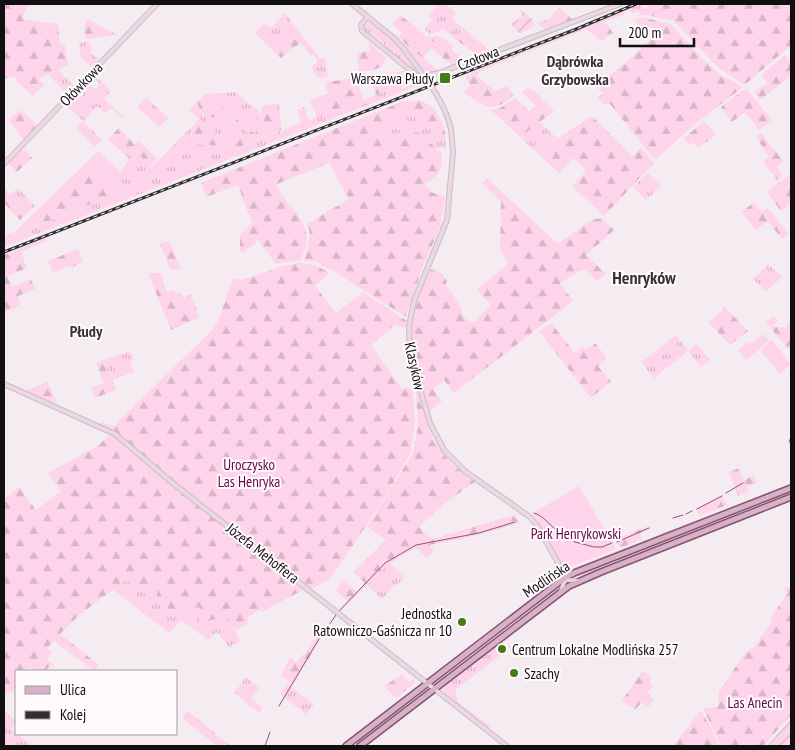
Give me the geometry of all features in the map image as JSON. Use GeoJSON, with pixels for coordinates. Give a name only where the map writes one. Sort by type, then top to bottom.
{"type":"FeatureCollection","features":[{"type":"Feature","properties":{"kind":"main road","name":"Modlińska"},"geometry":{"type":"LineString","coordinates":[[346,746],[574,573],[791,488]]}},
{"type":"Feature","properties":{"kind":"main road","name":"Modlińska"},"geometry":{"type":"LineString","coordinates":[[360,746],[561,591],[578,581],[791,497]]}},
{"type":"Feature","properties":{"kind":"street","name":"Ołówkowa"},"geometry":{"type":"LineString","coordinates":[[4,164],[157,4]]}},
{"type":"Feature","properties":{"kind":"street","name":"Klasyków"},"geometry":{"type":"LineString","coordinates":[[352,4],[395,39],[404,49],[443,105],[451,129],[453,153],[447,220],[412,308],[408,333],[410,354],[430,423],[435,436],[444,450],[466,472],[530,517],[538,527],[566,578]]}},
{"type":"Feature","properties":{"kind":"street","name":"Czołowa"},"geometry":{"type":"LineString","coordinates":[[367,17],[361,25],[362,30],[402,66],[421,77],[437,74],[620,4]]}},
{"type":"Feature","properties":{"kind":"street","name":"Józefa Mehoffera"},"geometry":{"type":"LineString","coordinates":[[4,384],[115,434],[175,485],[507,746]]}},
{"type":"Feature","properties":{"kind":"street"},"geometry":{"type":"LineString","coordinates":[[561,591],[566,578],[578,581]]}},
{"type":"Feature","properties":{"kind":"street"},"geometry":{"type":"LineString","coordinates":[[441,684],[441,694]]}},
{"type":"Feature","properties":{"kind":"green space"},"geometry":{"type":"Polygon","coordinates":[[[4,4],[28,4],[22,19],[58,24],[60,45],[65,45],[68,65],[39,79],[44,85],[33,96],[16,81],[15,76],[4,79],[4,4]]]}},
{"type":"Feature","properties":{"kind":"green space"},"geometry":{"type":"Polygon","coordinates":[[[433,4],[445,4],[456,13],[452,19],[461,26],[458,29],[463,33],[463,37],[458,41],[443,29],[430,34],[424,29],[432,19],[429,16],[436,7],[433,4]]]}},
{"type":"Feature","properties":{"kind":"green space"},"geometry":{"type":"Polygon","coordinates":[[[643,4],[641,5],[643,9],[645,8],[650,16],[636,16],[640,14],[639,11],[632,14],[630,10],[623,12],[624,15],[480,71],[465,75],[643,4]]]}},
{"type":"Feature","properties":{"kind":"green space"},"geometry":{"type":"Polygon","coordinates":[[[654,4],[791,4],[791,45],[747,83],[743,84],[717,67],[673,20],[651,15],[645,8],[654,4]]]}},
{"type":"Feature","properties":{"kind":"green space"},"geometry":{"type":"Polygon","coordinates":[[[559,8],[573,20],[547,30],[537,23],[554,17],[552,15],[559,8]]]}},
{"type":"Feature","properties":{"kind":"green space"},"geometry":{"type":"Polygon","coordinates":[[[520,9],[536,25],[520,34],[511,24],[522,17],[520,9]]]}},
{"type":"Feature","properties":{"kind":"green space"},"geometry":{"type":"Polygon","coordinates":[[[285,13],[301,34],[281,46],[275,53],[255,33],[265,23],[271,28],[285,13]]]}},
{"type":"Feature","properties":{"kind":"green space"},"geometry":{"type":"Polygon","coordinates":[[[400,15],[413,25],[405,35],[427,53],[423,58],[401,40],[399,37],[402,33],[392,24],[400,15]]]}},
{"type":"Feature","properties":{"kind":"green space"},"geometry":{"type":"Polygon","coordinates":[[[641,17],[671,24],[718,73],[743,87],[695,124],[655,160],[610,104],[604,104],[598,97],[603,94],[595,85],[625,63],[652,37],[634,21],[641,17]]]}},
{"type":"Feature","properties":{"kind":"green space"},"geometry":{"type":"Polygon","coordinates":[[[88,19],[117,35],[86,39],[84,27],[88,19]]]}},
{"type":"Feature","properties":{"kind":"green space"},"geometry":{"type":"Polygon","coordinates":[[[604,21],[613,33],[601,41],[586,29],[604,21]]]}},
{"type":"Feature","properties":{"kind":"green space"},"geometry":{"type":"Polygon","coordinates":[[[367,22],[396,43],[419,74],[389,50],[381,41],[365,30],[364,25],[367,22]]]}},
{"type":"Feature","properties":{"kind":"green space"},"geometry":{"type":"Polygon","coordinates":[[[413,25],[442,50],[435,51],[431,48],[427,53],[405,35],[413,25]]]}},
{"type":"Feature","properties":{"kind":"green space"},"geometry":{"type":"Polygon","coordinates":[[[461,26],[490,51],[478,56],[458,41],[463,37],[463,33],[458,29],[461,26]]]}},
{"type":"Feature","properties":{"kind":"green space"},"geometry":{"type":"Polygon","coordinates":[[[301,34],[305,39],[281,58],[275,53],[280,46],[301,34]]]}},
{"type":"Feature","properties":{"kind":"green space"},"geometry":{"type":"Polygon","coordinates":[[[438,35],[453,45],[452,50],[460,56],[457,61],[460,63],[453,66],[435,51],[442,49],[426,36],[438,35]]]}},
{"type":"Feature","properties":{"kind":"green space"},"geometry":{"type":"Polygon","coordinates":[[[305,39],[320,59],[325,58],[328,77],[318,78],[311,67],[318,61],[313,54],[311,56],[300,42],[305,39]]]}},
{"type":"Feature","properties":{"kind":"green space"},"geometry":{"type":"Polygon","coordinates":[[[90,41],[91,53],[100,61],[92,68],[81,58],[79,43],[90,41]]]}},
{"type":"Feature","properties":{"kind":"green space"},"geometry":{"type":"Polygon","coordinates":[[[369,43],[386,57],[386,60],[383,62],[383,66],[359,72],[357,53],[370,51],[369,43]]]}},
{"type":"Feature","properties":{"kind":"green space"},"geometry":{"type":"Polygon","coordinates":[[[404,43],[439,71],[425,74],[404,43]]]}},
{"type":"Feature","properties":{"kind":"green space"},"geometry":{"type":"Polygon","coordinates":[[[785,55],[791,62],[791,76],[760,100],[754,92],[767,83],[761,75],[785,55]]]}},
{"type":"Feature","properties":{"kind":"green space"},"geometry":{"type":"Polygon","coordinates":[[[58,70],[75,87],[68,94],[48,75],[58,70]]]}},
{"type":"Feature","properties":{"kind":"green space"},"geometry":{"type":"Polygon","coordinates":[[[404,71],[411,75],[407,84],[376,95],[370,76],[404,71]]]}},
{"type":"Feature","properties":{"kind":"green space"},"geometry":{"type":"Polygon","coordinates":[[[480,71],[477,76],[495,91],[508,86],[513,96],[506,102],[493,107],[482,105],[464,92],[470,85],[465,76],[480,71]]]}},
{"type":"Feature","properties":{"kind":"green space"},"geometry":{"type":"Polygon","coordinates":[[[93,74],[111,91],[104,99],[124,116],[123,118],[111,108],[105,113],[97,106],[83,121],[65,104],[75,93],[80,98],[84,94],[79,89],[86,82],[96,90],[100,84],[92,76],[93,74]]]}},
{"type":"Feature","properties":{"kind":"green space"},"geometry":{"type":"Polygon","coordinates":[[[357,78],[363,100],[317,117],[310,100],[327,95],[326,82],[357,78]]]}},
{"type":"Feature","properties":{"kind":"green space"},"geometry":{"type":"Polygon","coordinates":[[[418,82],[419,84],[409,89],[4,247],[4,238],[10,233],[12,236],[122,192],[109,180],[120,172],[129,159],[125,155],[132,148],[152,167],[194,124],[194,139],[197,144],[222,146],[228,152],[301,123],[297,110],[304,107],[309,120],[403,85],[402,87],[404,88],[418,82]]]}},
{"type":"Feature","properties":{"kind":"green space"},"geometry":{"type":"Polygon","coordinates":[[[528,88],[533,90],[554,111],[520,137],[491,110],[500,108],[515,98],[529,111],[536,106],[522,92],[528,88]]]}},
{"type":"Feature","properties":{"kind":"green space"},"geometry":{"type":"Polygon","coordinates":[[[745,89],[748,90],[772,121],[759,130],[745,112],[732,122],[721,107],[745,89]]]}},
{"type":"Feature","properties":{"kind":"green space"},"geometry":{"type":"Polygon","coordinates":[[[235,92],[259,111],[258,127],[255,134],[206,94],[235,92]]]}},
{"type":"Feature","properties":{"kind":"green space"},"geometry":{"type":"Polygon","coordinates":[[[206,94],[255,134],[260,112],[264,105],[279,104],[281,130],[228,152],[222,146],[197,144],[193,131],[199,118],[222,137],[237,133],[243,136],[248,136],[249,134],[231,120],[223,122],[202,112],[197,102],[206,94]]]}},
{"type":"Feature","properties":{"kind":"green space"},"geometry":{"type":"Polygon","coordinates":[[[146,97],[168,118],[159,127],[137,107],[146,97]]]}},
{"type":"Feature","properties":{"kind":"green space"},"geometry":{"type":"Polygon","coordinates":[[[405,100],[446,139],[446,148],[436,148],[422,134],[410,130],[395,134],[376,135],[373,132],[373,128],[401,107],[394,105],[405,100]]]}},
{"type":"Feature","properties":{"kind":"green space"},"geometry":{"type":"Polygon","coordinates":[[[418,100],[430,105],[438,115],[446,139],[406,102],[418,100]]]}},
{"type":"Feature","properties":{"kind":"green space"},"geometry":{"type":"Polygon","coordinates":[[[197,102],[205,115],[232,121],[249,134],[248,136],[237,133],[222,138],[189,110],[197,102]]]}},
{"type":"Feature","properties":{"kind":"green space"},"geometry":{"type":"Polygon","coordinates":[[[394,105],[401,107],[401,115],[394,121],[373,128],[373,132],[376,135],[395,134],[410,130],[422,134],[428,142],[435,146],[437,151],[442,152],[440,171],[425,184],[426,187],[430,188],[430,192],[445,196],[440,227],[420,274],[406,317],[335,272],[314,261],[304,261],[309,238],[307,224],[349,199],[329,163],[277,184],[279,191],[301,220],[306,232],[306,244],[301,260],[276,264],[257,239],[256,243],[246,252],[240,252],[240,235],[252,223],[238,185],[206,197],[201,183],[394,105]]]}},
{"type":"Feature","properties":{"kind":"green space"},"geometry":{"type":"Polygon","coordinates":[[[21,110],[38,126],[24,140],[8,120],[21,110]]]}},
{"type":"Feature","properties":{"kind":"green space"},"geometry":{"type":"Polygon","coordinates":[[[592,116],[632,156],[641,148],[654,163],[604,216],[572,186],[586,171],[574,158],[559,173],[536,152],[592,116]]]}},
{"type":"Feature","properties":{"kind":"green space"},"geometry":{"type":"Polygon","coordinates":[[[83,121],[102,140],[95,147],[76,128],[83,121]]]}},
{"type":"Feature","properties":{"kind":"green space"},"geometry":{"type":"Polygon","coordinates":[[[704,121],[716,135],[698,148],[693,142],[689,145],[684,138],[704,121]]]}},
{"type":"Feature","properties":{"kind":"green space"},"geometry":{"type":"Polygon","coordinates":[[[539,122],[557,138],[536,152],[520,137],[539,122]]]}},
{"type":"Feature","properties":{"kind":"green space"},"geometry":{"type":"Polygon","coordinates":[[[119,128],[135,144],[139,141],[157,159],[150,166],[132,148],[125,155],[108,139],[119,128]]]}},
{"type":"Feature","properties":{"kind":"green space"},"geometry":{"type":"Polygon","coordinates":[[[761,133],[784,162],[776,166],[783,176],[777,180],[763,162],[769,157],[756,137],[761,133]]]}},
{"type":"Feature","properties":{"kind":"green space"},"geometry":{"type":"Polygon","coordinates":[[[20,150],[25,150],[32,158],[17,172],[7,163],[20,150]]]}},
{"type":"Feature","properties":{"kind":"green space"},"geometry":{"type":"Polygon","coordinates":[[[98,151],[120,172],[109,180],[88,161],[98,151]]]}},
{"type":"Feature","properties":{"kind":"green space"},"geometry":{"type":"Polygon","coordinates":[[[88,161],[122,192],[10,236],[81,168],[88,161]]]}},
{"type":"Feature","properties":{"kind":"green space"},"geometry":{"type":"Polygon","coordinates":[[[648,173],[661,186],[646,200],[633,187],[648,173]]]}},
{"type":"Feature","properties":{"kind":"green space"},"geometry":{"type":"Polygon","coordinates":[[[791,174],[791,203],[781,211],[767,192],[791,174]]]}},
{"type":"Feature","properties":{"kind":"green space"},"geometry":{"type":"Polygon","coordinates":[[[487,178],[558,244],[591,220],[602,218],[614,230],[586,255],[606,274],[597,281],[585,270],[579,271],[560,283],[573,301],[454,393],[444,380],[433,389],[442,401],[430,412],[415,362],[411,323],[414,307],[431,269],[441,273],[447,281],[446,285],[460,305],[464,318],[473,323],[491,306],[477,289],[508,264],[500,248],[501,202],[482,183],[487,178]]]}},
{"type":"Feature","properties":{"kind":"green space"},"geometry":{"type":"Polygon","coordinates":[[[4,188],[27,213],[20,220],[4,203],[4,188]]]}},
{"type":"Feature","properties":{"kind":"green space"},"geometry":{"type":"Polygon","coordinates":[[[18,188],[35,206],[27,213],[10,195],[18,188]]]}},
{"type":"Feature","properties":{"kind":"green space"},"geometry":{"type":"Polygon","coordinates":[[[754,202],[762,212],[768,208],[789,234],[782,239],[768,221],[756,230],[742,212],[754,202]]]}},
{"type":"Feature","properties":{"kind":"green space"},"geometry":{"type":"Polygon","coordinates":[[[45,238],[46,241],[21,252],[27,268],[7,276],[12,287],[31,279],[35,289],[18,296],[19,306],[4,312],[4,255],[45,238]]]}},
{"type":"Feature","properties":{"kind":"green space"},"geometry":{"type":"Polygon","coordinates":[[[169,241],[181,269],[170,269],[160,244],[169,241]]]}},
{"type":"Feature","properties":{"kind":"green space"},"geometry":{"type":"Polygon","coordinates":[[[78,249],[83,260],[81,263],[70,268],[68,266],[53,273],[48,261],[78,249]]]}},
{"type":"Feature","properties":{"kind":"green space","name":"Uroczysko Las Henryka"},"geometry":{"type":"Polygon","coordinates":[[[299,263],[315,265],[330,273],[315,286],[336,313],[363,292],[407,321],[405,329],[396,324],[371,345],[402,389],[408,387],[413,391],[415,423],[410,454],[385,497],[328,580],[312,589],[306,585],[305,589],[261,612],[259,610],[247,618],[249,623],[235,631],[226,615],[202,623],[199,616],[202,610],[198,607],[185,611],[179,619],[155,602],[159,586],[155,586],[151,591],[144,594],[128,581],[123,582],[78,616],[60,634],[99,665],[95,670],[54,641],[47,648],[52,652],[47,659],[54,665],[54,668],[51,665],[46,670],[33,670],[29,667],[27,670],[15,670],[15,689],[4,694],[4,499],[19,487],[36,510],[61,491],[48,473],[98,446],[113,431],[100,424],[100,422],[114,426],[213,329],[220,317],[233,278],[241,280],[283,266],[299,263]]]}},
{"type":"Feature","properties":{"kind":"green space"},"geometry":{"type":"Polygon","coordinates":[[[768,264],[782,277],[766,292],[753,279],[768,264]]]}},
{"type":"Feature","properties":{"kind":"green space"},"geometry":{"type":"Polygon","coordinates":[[[148,273],[161,273],[166,291],[174,290],[175,293],[179,292],[184,298],[191,294],[199,317],[171,330],[148,273]]]}},
{"type":"Feature","properties":{"kind":"green space"},"geometry":{"type":"Polygon","coordinates":[[[725,307],[748,331],[730,345],[709,323],[725,307]]]}},
{"type":"Feature","properties":{"kind":"green space"},"geometry":{"type":"Polygon","coordinates":[[[774,316],[778,321],[772,326],[787,328],[786,325],[791,321],[791,353],[766,322],[774,316]]]}},
{"type":"Feature","properties":{"kind":"green space"},"geometry":{"type":"Polygon","coordinates":[[[551,323],[575,353],[583,347],[585,350],[595,343],[607,358],[598,366],[611,381],[591,398],[539,331],[551,323]]]}},
{"type":"Feature","properties":{"kind":"green space"},"geometry":{"type":"Polygon","coordinates":[[[763,334],[769,341],[746,360],[738,350],[763,334]]]}},
{"type":"Feature","properties":{"kind":"green space"},"geometry":{"type":"Polygon","coordinates":[[[676,335],[688,351],[654,378],[641,362],[676,335]]]}},
{"type":"Feature","properties":{"kind":"green space"},"geometry":{"type":"Polygon","coordinates":[[[772,340],[791,364],[780,374],[760,350],[772,340]]]}},
{"type":"Feature","properties":{"kind":"green space"},"geometry":{"type":"Polygon","coordinates":[[[697,344],[710,360],[701,367],[688,351],[697,344]]]}},
{"type":"Feature","properties":{"kind":"green space"},"geometry":{"type":"Polygon","coordinates":[[[130,351],[134,360],[130,362],[134,372],[112,380],[104,360],[130,351]]]}},
{"type":"Feature","properties":{"kind":"green space"},"geometry":{"type":"Polygon","coordinates":[[[104,360],[116,390],[95,398],[91,388],[104,383],[96,363],[104,360]]]}},
{"type":"Feature","properties":{"kind":"green space"},"geometry":{"type":"Polygon","coordinates":[[[48,382],[56,401],[52,403],[25,391],[48,382]]]}},
{"type":"Feature","properties":{"kind":"green space"},"geometry":{"type":"Polygon","coordinates":[[[418,390],[433,441],[451,463],[475,482],[445,503],[419,527],[432,539],[513,515],[520,523],[461,539],[429,545],[434,550],[427,558],[416,548],[385,568],[340,612],[339,610],[348,601],[335,590],[345,580],[357,592],[365,583],[353,572],[386,540],[367,527],[413,453],[418,426],[416,391],[418,390]]]}},
{"type":"Feature","properties":{"kind":"green space"},"geometry":{"type":"Polygon","coordinates":[[[739,468],[744,480],[754,475],[757,483],[747,487],[748,492],[738,496],[729,472],[739,468]]]}},
{"type":"Feature","properties":{"kind":"green space","name":"Park Henrykowski"},"geometry":{"type":"Polygon","coordinates":[[[579,486],[616,549],[570,567],[564,566],[559,560],[533,513],[579,486]]]}},
{"type":"Feature","properties":{"kind":"green space"},"geometry":{"type":"Polygon","coordinates":[[[722,495],[727,505],[699,516],[696,509],[722,495]]]}},
{"type":"Feature","properties":{"kind":"green space"},"geometry":{"type":"Polygon","coordinates":[[[736,512],[738,515],[578,577],[577,574],[736,512]]]}},
{"type":"Feature","properties":{"kind":"green space"},"geometry":{"type":"Polygon","coordinates":[[[712,514],[714,515],[699,522],[574,568],[712,514]]]}},
{"type":"Feature","properties":{"kind":"green space"},"geometry":{"type":"Polygon","coordinates":[[[649,526],[650,529],[640,533],[642,539],[620,548],[615,539],[649,526]]]}},
{"type":"Feature","properties":{"kind":"green space"},"geometry":{"type":"Polygon","coordinates":[[[390,563],[405,578],[382,599],[367,585],[390,563]]]}},
{"type":"Feature","properties":{"kind":"green space"},"geometry":{"type":"Polygon","coordinates":[[[128,581],[153,589],[155,586],[159,586],[155,602],[179,618],[185,611],[198,607],[202,610],[226,615],[240,641],[229,647],[217,632],[208,640],[181,620],[169,633],[112,589],[128,581]]]}},
{"type":"Feature","properties":{"kind":"green space"},"geometry":{"type":"Polygon","coordinates":[[[563,582],[562,585],[477,652],[472,652],[563,582]]]}},
{"type":"Feature","properties":{"kind":"green space","name":"Las Anecin"},"geometry":{"type":"Polygon","coordinates":[[[791,586],[791,715],[763,746],[721,746],[703,708],[718,707],[719,691],[746,652],[754,647],[773,619],[771,617],[788,593],[784,589],[791,586]]]}},
{"type":"Feature","properties":{"kind":"green space"},"geometry":{"type":"Polygon","coordinates":[[[316,635],[321,638],[285,698],[280,694],[287,684],[291,683],[281,676],[290,657],[297,663],[303,654],[305,655],[316,635]]]}},
{"type":"Feature","properties":{"kind":"green space"},"geometry":{"type":"Polygon","coordinates":[[[507,643],[511,647],[455,690],[458,702],[490,726],[488,728],[454,702],[442,689],[496,645],[498,647],[495,649],[501,654],[506,650],[507,643]]]}},
{"type":"Feature","properties":{"kind":"green space"},"geometry":{"type":"Polygon","coordinates":[[[643,671],[650,676],[651,681],[649,683],[653,686],[647,693],[654,700],[648,707],[642,702],[635,710],[622,700],[643,671]]]}},
{"type":"Feature","properties":{"kind":"green space"},"geometry":{"type":"Polygon","coordinates":[[[402,674],[409,682],[414,679],[415,683],[396,698],[387,690],[386,685],[402,674]]]}},
{"type":"Feature","properties":{"kind":"green space"},"geometry":{"type":"Polygon","coordinates":[[[246,677],[259,688],[251,698],[263,708],[259,713],[234,693],[246,677]]]}},
{"type":"Feature","properties":{"kind":"green space"},"geometry":{"type":"Polygon","coordinates":[[[291,687],[314,705],[306,714],[285,698],[291,687]]]}},
{"type":"Feature","properties":{"kind":"green space"},"geometry":{"type":"Polygon","coordinates":[[[4,710],[15,720],[11,729],[15,732],[15,735],[19,735],[33,746],[4,746],[4,710]]]}},
{"type":"Feature","properties":{"kind":"green space","name":"Las Anecin"},"geometry":{"type":"Polygon","coordinates":[[[701,710],[718,746],[673,746],[701,710]]]}},
{"type":"Feature","properties":{"kind":"green space"},"geometry":{"type":"Polygon","coordinates":[[[188,711],[231,746],[217,746],[182,718],[188,711]]]}},
{"type":"Feature","properties":{"kind":"green space"},"geometry":{"type":"Polygon","coordinates":[[[791,719],[791,746],[767,746],[791,719]]]}},
{"type":"Feature","properties":{"kind":"waterway"},"geometry":{"type":"LineString","coordinates":[[789,442],[791,437]]}},
{"type":"Feature","properties":{"kind":"waterway"},"geometry":{"type":"LineString","coordinates":[[726,493],[743,483]]}},
{"type":"Feature","properties":{"kind":"waterway"},"geometry":{"type":"LineString","coordinates":[[697,509],[722,496]]}},
{"type":"Feature","properties":{"kind":"waterway"},"geometry":{"type":"LineString","coordinates":[[686,514],[692,511]]}},
{"type":"Feature","properties":{"kind":"waterway"},"geometry":{"type":"LineString","coordinates":[[534,513],[558,531]]}},
{"type":"Feature","properties":{"kind":"waterway"},"geometry":{"type":"LineString","coordinates":[[673,518],[683,515]]}},
{"type":"Feature","properties":{"kind":"waterway"},"geometry":{"type":"LineString","coordinates":[[339,611],[385,563],[416,545],[479,533],[515,522]]}},
{"type":"Feature","properties":{"kind":"waterway"},"geometry":{"type":"LineString","coordinates":[[617,542],[649,528]]}},
{"type":"Feature","properties":{"kind":"waterway"},"geometry":{"type":"LineString","coordinates":[[560,532],[575,542],[594,547]]}},
{"type":"Feature","properties":{"kind":"waterway"},"geometry":{"type":"LineString","coordinates":[[595,547],[602,547],[612,543]]}},
{"type":"Feature","properties":{"kind":"waterway"},"geometry":{"type":"LineString","coordinates":[[329,625],[336,615]]}},
{"type":"Feature","properties":{"kind":"waterway"},"geometry":{"type":"LineString","coordinates":[[279,706],[319,639]]}},
{"type":"Feature","properties":{"kind":"waterway"},"geometry":{"type":"LineString","coordinates":[[265,746],[270,732]]}},
{"type":"Feature","properties":{"kind":"railway"},"geometry":{"type":"LineString","coordinates":[[4,252],[574,30],[636,4]]}},
{"type":"Feature","properties":{"kind":"place","name":"Warszawa Płudy"},"geometry":{"type":"Point","coordinates":[445,78]}},
{"type":"Feature","properties":{"kind":"place","name":"Jednostka Ratowniczo-Gaśnicza nr 10"},"geometry":{"type":"Point","coordinates":[462,622]}},
{"type":"Feature","properties":{"kind":"place","name":"Centrum Lokalne Modlińska 257"},"geometry":{"type":"Point","coordinates":[502,649]}},
{"type":"Feature","properties":{"kind":"place","name":"Szachy"},"geometry":{"type":"Point","coordinates":[514,673]}},
{"type":"Feature","properties":{"kind":"district","name":"Dąbrówka Grzybowska"},"geometry":{"type":"Point","coordinates":[575,70]}},
{"type":"Feature","properties":{"kind":"district","name":"Henryków"},"geometry":{"type":"Point","coordinates":[644,277]}},
{"type":"Feature","properties":{"kind":"district","name":"Płudy"},"geometry":{"type":"Point","coordinates":[86,331]}}]}
